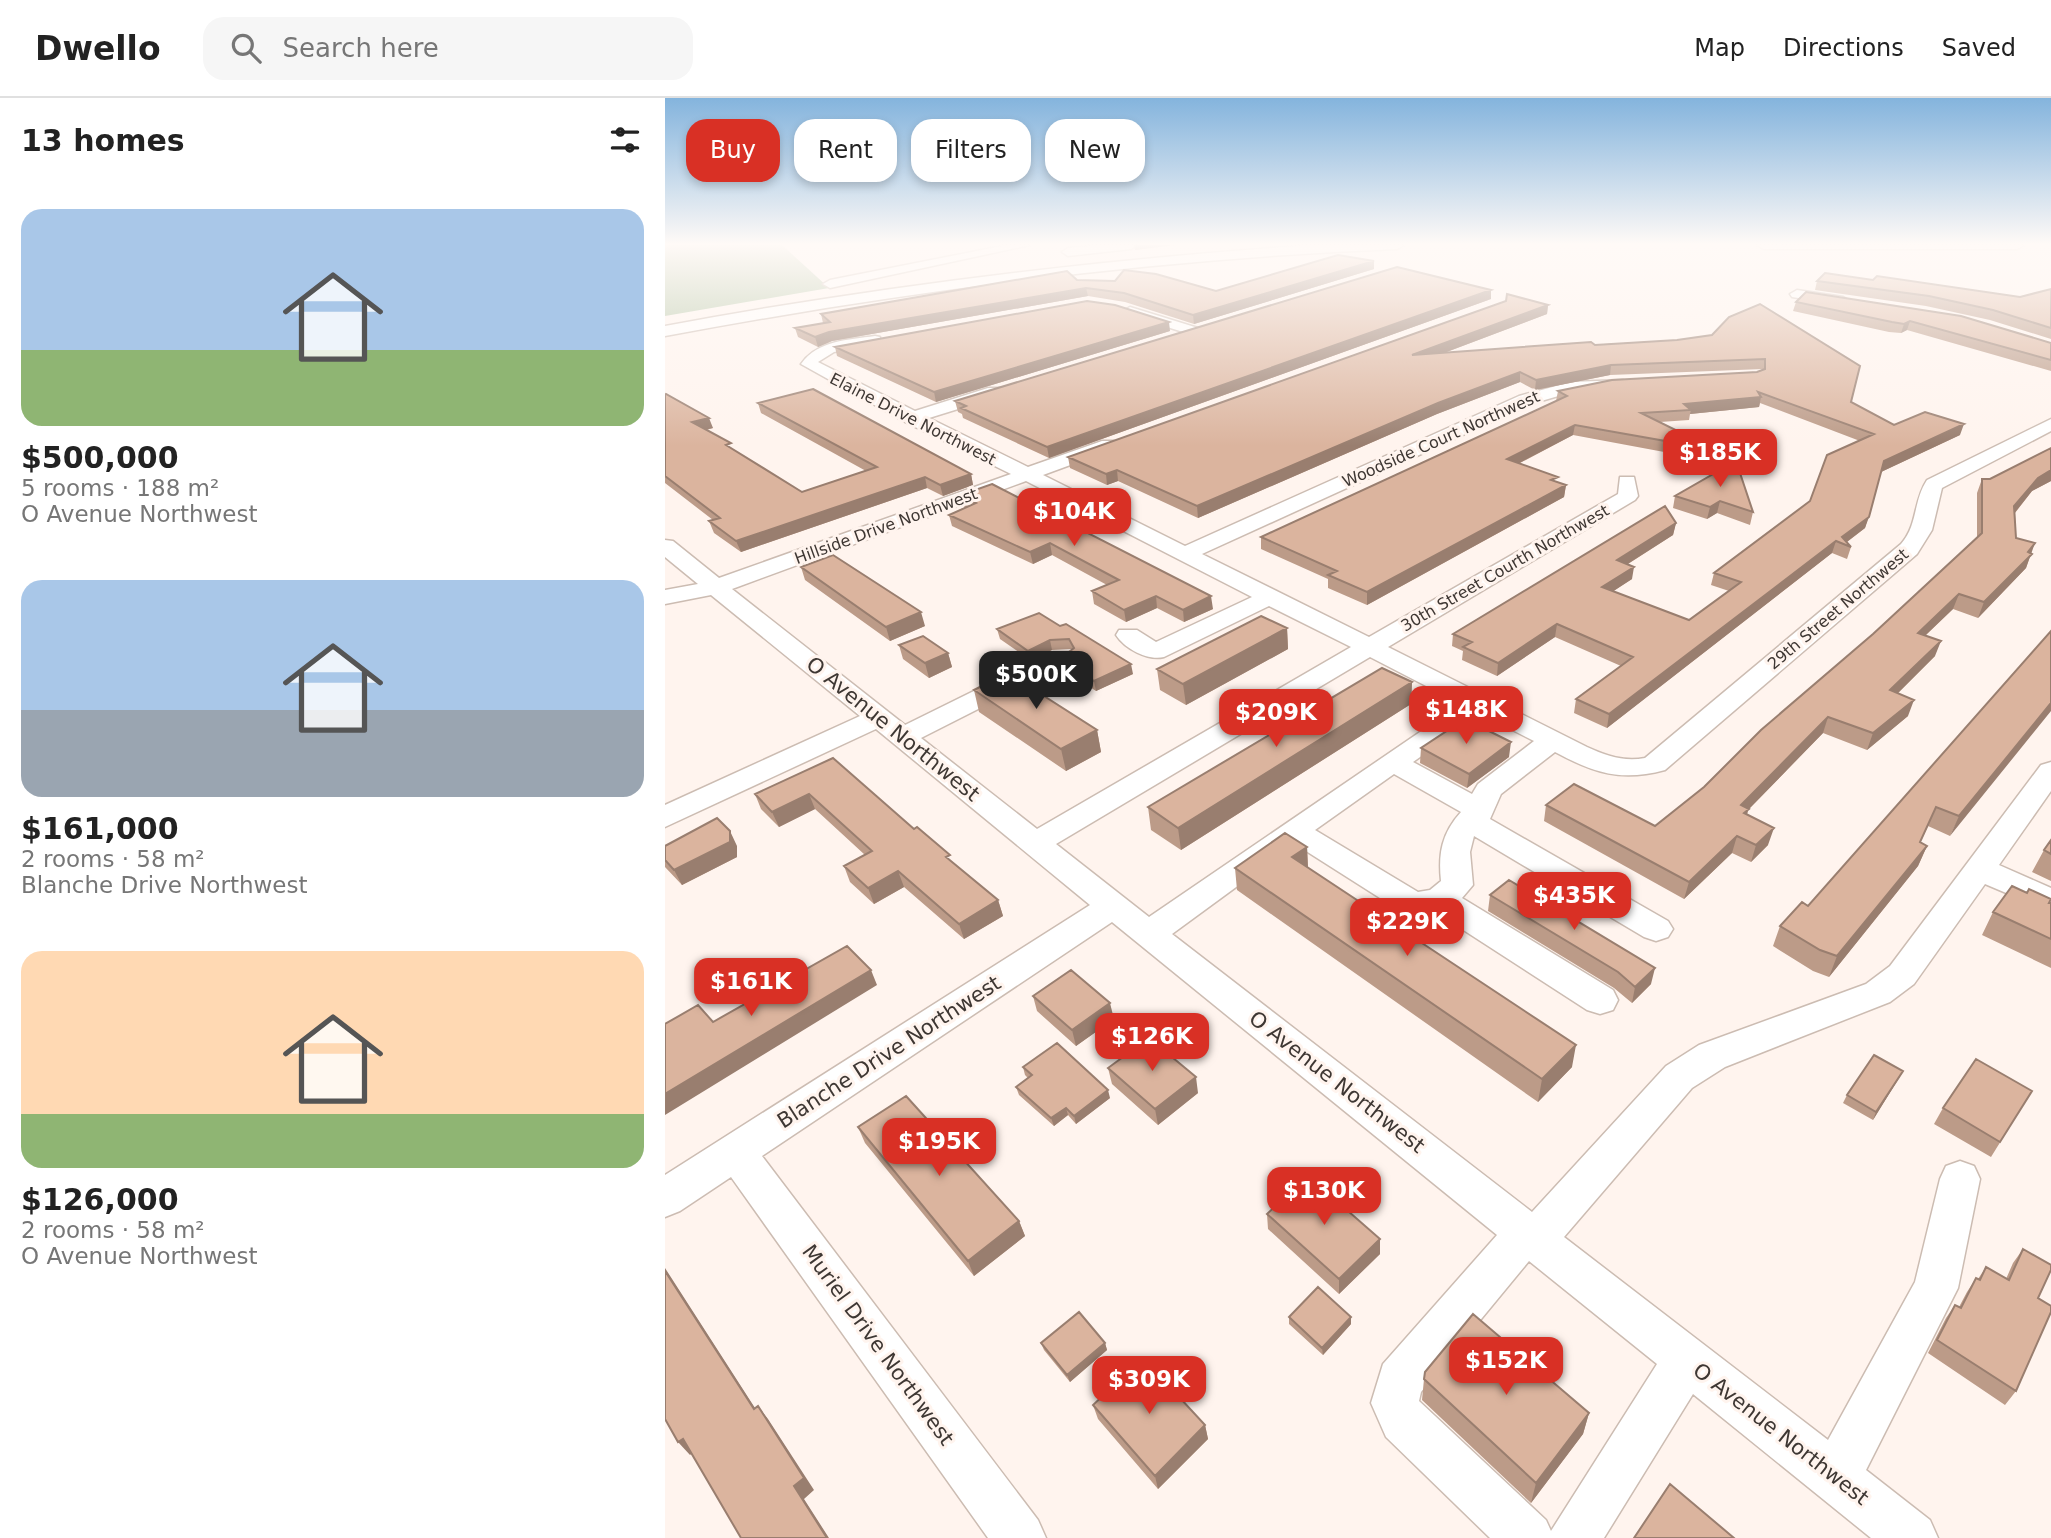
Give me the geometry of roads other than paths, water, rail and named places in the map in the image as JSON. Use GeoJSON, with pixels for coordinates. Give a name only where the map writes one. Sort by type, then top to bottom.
{"type":"FeatureCollection","features":[{"type":"Feature","properties":{"kind":"main road"},"geometry":{"type":"LineString","coordinates":[[665,323],[733,312]]}},
{"type":"Feature","properties":{"kind":"main road"},"geometry":{"type":"LineString","coordinates":[[665,331],[778,312]]}},
{"type":"Feature","properties":{"kind":"street"},"geometry":{"type":"LineString","coordinates":[[1138,312],[1200,329],[1167,340]]}},
{"type":"Feature","properties":{"kind":"street","name":"Elaine Drive Northwest"},"geometry":{"type":"LineString","coordinates":[[892,337],[826,351],[816,355],[809,364],[911,418],[1607,767],[1641,769]]}},
{"type":"Feature","properties":{"kind":"street","name":"Woodside Court Northwest"},"geometry":{"type":"LineString","coordinates":[[1183,555],[1525,400],[1571,387],[1633,382]]}},
{"type":"Feature","properties":{"kind":"street"},"geometry":{"type":"LineString","coordinates":[[911,418],[1007,388]]}},
{"type":"Feature","properties":{"kind":"street","name":"29th Street Northwest"},"geometry":{"type":"LineString","coordinates":[[1641,769],[1663,758],[1909,549],[1926,525],[1928,492],[1934,484],[2051,424]]}},
{"type":"Feature","properties":{"kind":"street","name":"Hillside Drive Northwest"},"geometry":{"type":"LineString","coordinates":[[665,597],[716,587],[1121,440]]}},
{"type":"Feature","properties":{"kind":"street","name":"30th Street Courth Northwest"},"geometry":{"type":"LineString","coordinates":[[1370,648],[1628,496],[1627,481]]}},
{"type":"Feature","properties":{"kind":"street","name":"O Avenue Northwest"},"geometry":{"type":"LineString","coordinates":[[665,545],[1113,906],[1912,1538]]}},
{"type":"Feature","properties":{"kind":"street"},"geometry":{"type":"LineString","coordinates":[[1128,635],[1155,652],[1269,597]]}},
{"type":"Feature","properties":{"kind":"street"},"geometry":{"type":"LineString","coordinates":[[1035,843],[1370,648]]}},
{"type":"Feature","properties":{"kind":"street"},"geometry":{"type":"LineString","coordinates":[[665,817],[1062,657]]}},
{"type":"Feature","properties":{"kind":"street"},"geometry":{"type":"LineString","coordinates":[[1149,934],[1294,830],[1480,703]]}},
{"type":"Feature","properties":{"kind":"street"},"geometry":{"type":"LineString","coordinates":[[1294,830],[1413,904],[1439,899],[1457,885],[1453,854],[1461,828],[1476,815],[1488,790],[1553,740]]}},
{"type":"Feature","properties":{"kind":"street"},"geometry":{"type":"LineString","coordinates":[[1393,762],[1656,929]]}},
{"type":"Feature","properties":{"kind":"street"},"geometry":{"type":"LineString","coordinates":[[1528,1538],[1403,1420],[1395,1403],[1400,1381],[1530,1236],[1679,1077],[1712,1056],[1878,993],[1902,975],[2051,771]]}},
{"type":"Feature","properties":{"kind":"street"},"geometry":{"type":"LineString","coordinates":[[1980,869],[2051,901]]}},
{"type":"Feature","properties":{"kind":"street"},"geometry":{"type":"LineString","coordinates":[[1439,899],[1599,1000]]}},
{"type":"Feature","properties":{"kind":"street","name":"Blanche Drive Northwest"},"geometry":{"type":"LineString","coordinates":[[665,1198],[1113,906]]}},
{"type":"Feature","properties":{"kind":"street","name":"Muriel Drive Northwest"},"geometry":{"type":"LineString","coordinates":[[736,1152],[1020,1538]]}},
{"type":"Feature","properties":{"kind":"street"},"geometry":{"type":"LineString","coordinates":[[1835,1477],[1936,1288],[1960,1178]]}},
{"type":"Feature","properties":{"kind":"street"},"geometry":{"type":"LineString","coordinates":[[1574,1538],[1687,1360]]}}]}
